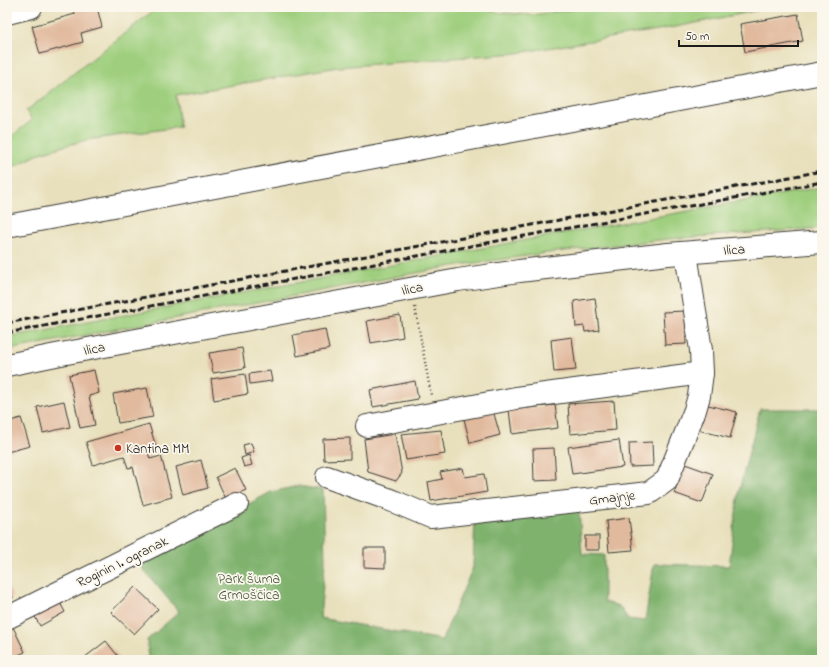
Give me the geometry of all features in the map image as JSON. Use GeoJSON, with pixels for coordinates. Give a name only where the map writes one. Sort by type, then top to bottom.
{"type":"FeatureCollection","features":[{"type":"Feature","properties":{"kind":"street"},"geometry":{"type":"LineString","coordinates":[[7,13],[31,7]]}},
{"type":"Feature","properties":{"kind":"street"},"geometry":{"type":"LineString","coordinates":[[7,226],[822,73]]}},
{"type":"Feature","properties":{"kind":"street","name":"Ilica"},"geometry":{"type":"LineString","coordinates":[[7,365],[458,280],[527,270],[686,252],[822,242]]}},
{"type":"Feature","properties":{"kind":"street","name":"Gmajnje"},"geometry":{"type":"LineString","coordinates":[[327,477],[388,499],[431,517],[649,493],[667,480],[695,410],[699,396],[702,373],[701,350],[686,252]]}},
{"type":"Feature","properties":{"kind":"street"},"geometry":{"type":"LineString","coordinates":[[367,426],[516,398],[702,373]]}},
{"type":"Feature","properties":{"kind":"street","name":"Roginin I. ogranak"},"geometry":{"type":"LineString","coordinates":[[7,618],[237,504]]}},
{"type":"Feature","properties":{"kind":"path"},"geometry":{"type":"LineString","coordinates":[[414,304],[434,413]]}},
{"type":"Feature","properties":{"kind":"green space"},"geometry":{"type":"Polygon","coordinates":[[[158,7],[482,7],[493,12],[532,15],[588,7],[774,7],[676,27],[517,53],[338,67],[176,95],[180,127],[86,140],[43,152],[7,170],[7,140],[32,120],[26,111],[158,7]]]}},
{"type":"Feature","properties":{"kind":"green space"},"geometry":{"type":"Polygon","coordinates":[[[822,187],[822,228],[668,239],[453,266],[7,350],[7,337],[504,244],[822,187]]]}},
{"type":"Feature","properties":{"kind":"green space","name":"Park šuma Grmoščica"},"geometry":{"type":"Polygon","coordinates":[[[760,409],[822,409],[822,660],[148,660],[147,640],[179,612],[138,563],[271,492],[298,486],[323,490],[325,562],[320,618],[442,640],[473,567],[475,517],[579,509],[582,554],[604,555],[604,602],[619,606],[628,619],[645,621],[654,564],[729,566],[739,491],[760,409]]]}},
{"type":"Feature","properties":{"kind":"building"},"geometry":{"type":"Polygon","coordinates":[[[73,7],[97,7],[102,27],[81,33],[83,42],[40,54],[32,26],[75,14],[73,7]]]}},
{"type":"Feature","properties":{"kind":"building"},"geometry":{"type":"Polygon","coordinates":[[[798,14],[803,41],[745,52],[740,24],[798,14]]]}},
{"type":"Feature","properties":{"kind":"building"},"geometry":{"type":"Polygon","coordinates":[[[595,298],[599,330],[585,332],[584,326],[576,327],[574,301],[595,298]]]}},
{"type":"Feature","properties":{"kind":"building"},"geometry":{"type":"Polygon","coordinates":[[[685,311],[686,344],[665,345],[663,312],[685,311]]]}},
{"type":"Feature","properties":{"kind":"building"},"geometry":{"type":"Polygon","coordinates":[[[400,315],[403,337],[371,343],[367,321],[400,315]]]}},
{"type":"Feature","properties":{"kind":"building"},"geometry":{"type":"Polygon","coordinates":[[[325,329],[329,349],[297,356],[293,335],[325,329]]]}},
{"type":"Feature","properties":{"kind":"building"},"geometry":{"type":"Polygon","coordinates":[[[572,337],[576,370],[554,372],[551,340],[572,337]]]}},
{"type":"Feature","properties":{"kind":"building"},"geometry":{"type":"Polygon","coordinates":[[[242,348],[245,368],[213,373],[209,353],[242,348]]]}},
{"type":"Feature","properties":{"kind":"building"},"geometry":{"type":"Polygon","coordinates":[[[94,370],[99,393],[89,396],[95,425],[80,428],[69,375],[94,370]]]}},
{"type":"Feature","properties":{"kind":"building"},"geometry":{"type":"Polygon","coordinates":[[[270,371],[272,381],[250,384],[249,374],[270,371]]]}},
{"type":"Feature","properties":{"kind":"building"},"geometry":{"type":"Polygon","coordinates":[[[245,374],[248,394],[214,400],[211,379],[245,374]]]}},
{"type":"Feature","properties":{"kind":"building"},"geometry":{"type":"Polygon","coordinates":[[[415,381],[418,399],[373,407],[370,390],[415,381]]]}},
{"type":"Feature","properties":{"kind":"building"},"geometry":{"type":"Polygon","coordinates":[[[147,388],[153,417],[118,423],[113,394],[147,388]]]}},
{"type":"Feature","properties":{"kind":"building"},"geometry":{"type":"Polygon","coordinates":[[[64,401],[70,427],[43,433],[37,407],[64,401]]]}},
{"type":"Feature","properties":{"kind":"building"},"geometry":{"type":"Polygon","coordinates":[[[614,401],[616,430],[570,434],[568,404],[614,401]]]}},
{"type":"Feature","properties":{"kind":"building"},"geometry":{"type":"Polygon","coordinates":[[[704,404],[737,412],[730,438],[698,430],[704,404]]]}},
{"type":"Feature","properties":{"kind":"building"},"geometry":{"type":"Polygon","coordinates":[[[555,405],[558,428],[512,434],[509,410],[555,405]]]}},
{"type":"Feature","properties":{"kind":"building"},"geometry":{"type":"Polygon","coordinates":[[[492,407],[500,435],[470,443],[463,415],[492,407]]]}},
{"type":"Feature","properties":{"kind":"building"},"geometry":{"type":"Polygon","coordinates":[[[21,418],[30,446],[7,452],[7,422],[21,418]]]}},
{"type":"Feature","properties":{"kind":"building"},"geometry":{"type":"Polygon","coordinates":[[[149,424],[156,447],[147,450],[150,459],[161,456],[172,497],[143,505],[133,467],[128,468],[124,456],[93,465],[86,442],[149,424]]]}},
{"type":"Feature","properties":{"kind":"building"},"geometry":{"type":"Polygon","coordinates":[[[441,430],[445,454],[406,460],[401,434],[441,430]]]}},
{"type":"Feature","properties":{"kind":"building"},"geometry":{"type":"Polygon","coordinates":[[[395,434],[402,473],[396,481],[368,472],[364,439],[395,434]]]}},
{"type":"Feature","properties":{"kind":"building"},"geometry":{"type":"Polygon","coordinates":[[[350,438],[350,459],[324,460],[323,439],[350,438]]]}},
{"type":"Feature","properties":{"kind":"building"},"geometry":{"type":"Polygon","coordinates":[[[619,440],[623,467],[572,474],[568,447],[619,440]]]}},
{"type":"Feature","properties":{"kind":"building"},"geometry":{"type":"Polygon","coordinates":[[[652,442],[653,466],[630,467],[629,443],[652,442]]]}},
{"type":"Feature","properties":{"kind":"building"},"geometry":{"type":"Polygon","coordinates":[[[251,443],[254,452],[245,455],[243,445],[251,443]]]}},
{"type":"Feature","properties":{"kind":"building"},"geometry":{"type":"Polygon","coordinates":[[[554,448],[556,480],[534,481],[533,449],[554,448]]]}},
{"type":"Feature","properties":{"kind":"building"},"geometry":{"type":"Polygon","coordinates":[[[249,455],[252,465],[244,467],[241,458],[249,455]]]}},
{"type":"Feature","properties":{"kind":"building"},"geometry":{"type":"Polygon","coordinates":[[[201,460],[208,488],[183,495],[176,467],[201,460]]]}},
{"type":"Feature","properties":{"kind":"building"},"geometry":{"type":"Polygon","coordinates":[[[685,464],[713,474],[702,503],[674,493],[685,464]]]}},
{"type":"Feature","properties":{"kind":"building"},"geometry":{"type":"Polygon","coordinates":[[[235,468],[246,490],[226,499],[216,477],[235,468]]]}},
{"type":"Feature","properties":{"kind":"building"},"geometry":{"type":"Polygon","coordinates":[[[463,468],[465,477],[484,474],[487,492],[431,501],[428,482],[442,479],[440,472],[463,468]]]}},
{"type":"Feature","properties":{"kind":"building"},"geometry":{"type":"Polygon","coordinates":[[[629,518],[633,550],[609,552],[606,521],[629,518]]]}},
{"type":"Feature","properties":{"kind":"building"},"geometry":{"type":"Polygon","coordinates":[[[585,536],[599,536],[599,550],[585,550],[585,536]]]}},
{"type":"Feature","properties":{"kind":"building"},"geometry":{"type":"Polygon","coordinates":[[[364,548],[385,548],[385,568],[364,567],[364,548]]]}},
{"type":"Feature","properties":{"kind":"building"},"geometry":{"type":"Polygon","coordinates":[[[7,584],[13,598],[7,600],[7,584]]]}},
{"type":"Feature","properties":{"kind":"building"},"geometry":{"type":"Polygon","coordinates":[[[135,587],[158,609],[134,634],[111,612],[135,587]]]}},
{"type":"Feature","properties":{"kind":"building"},"geometry":{"type":"Polygon","coordinates":[[[58,599],[65,612],[40,626],[33,613],[58,599]]]}},
{"type":"Feature","properties":{"kind":"building"},"geometry":{"type":"Polygon","coordinates":[[[13,627],[25,652],[7,660],[7,630],[13,627]]]}},
{"type":"Feature","properties":{"kind":"building"},"geometry":{"type":"Polygon","coordinates":[[[106,641],[121,660],[85,660],[84,658],[106,641]]]}},
{"type":"Feature","properties":{"kind":"railway"},"geometry":{"type":"LineString","coordinates":[[7,323],[822,171]]}},
{"type":"Feature","properties":{"kind":"railway"},"geometry":{"type":"LineString","coordinates":[[7,333],[822,182]]}},
{"type":"Feature","properties":{"kind":"place","name":"Kantina MM"},"geometry":{"type":"Point","coordinates":[118,448]}}]}
